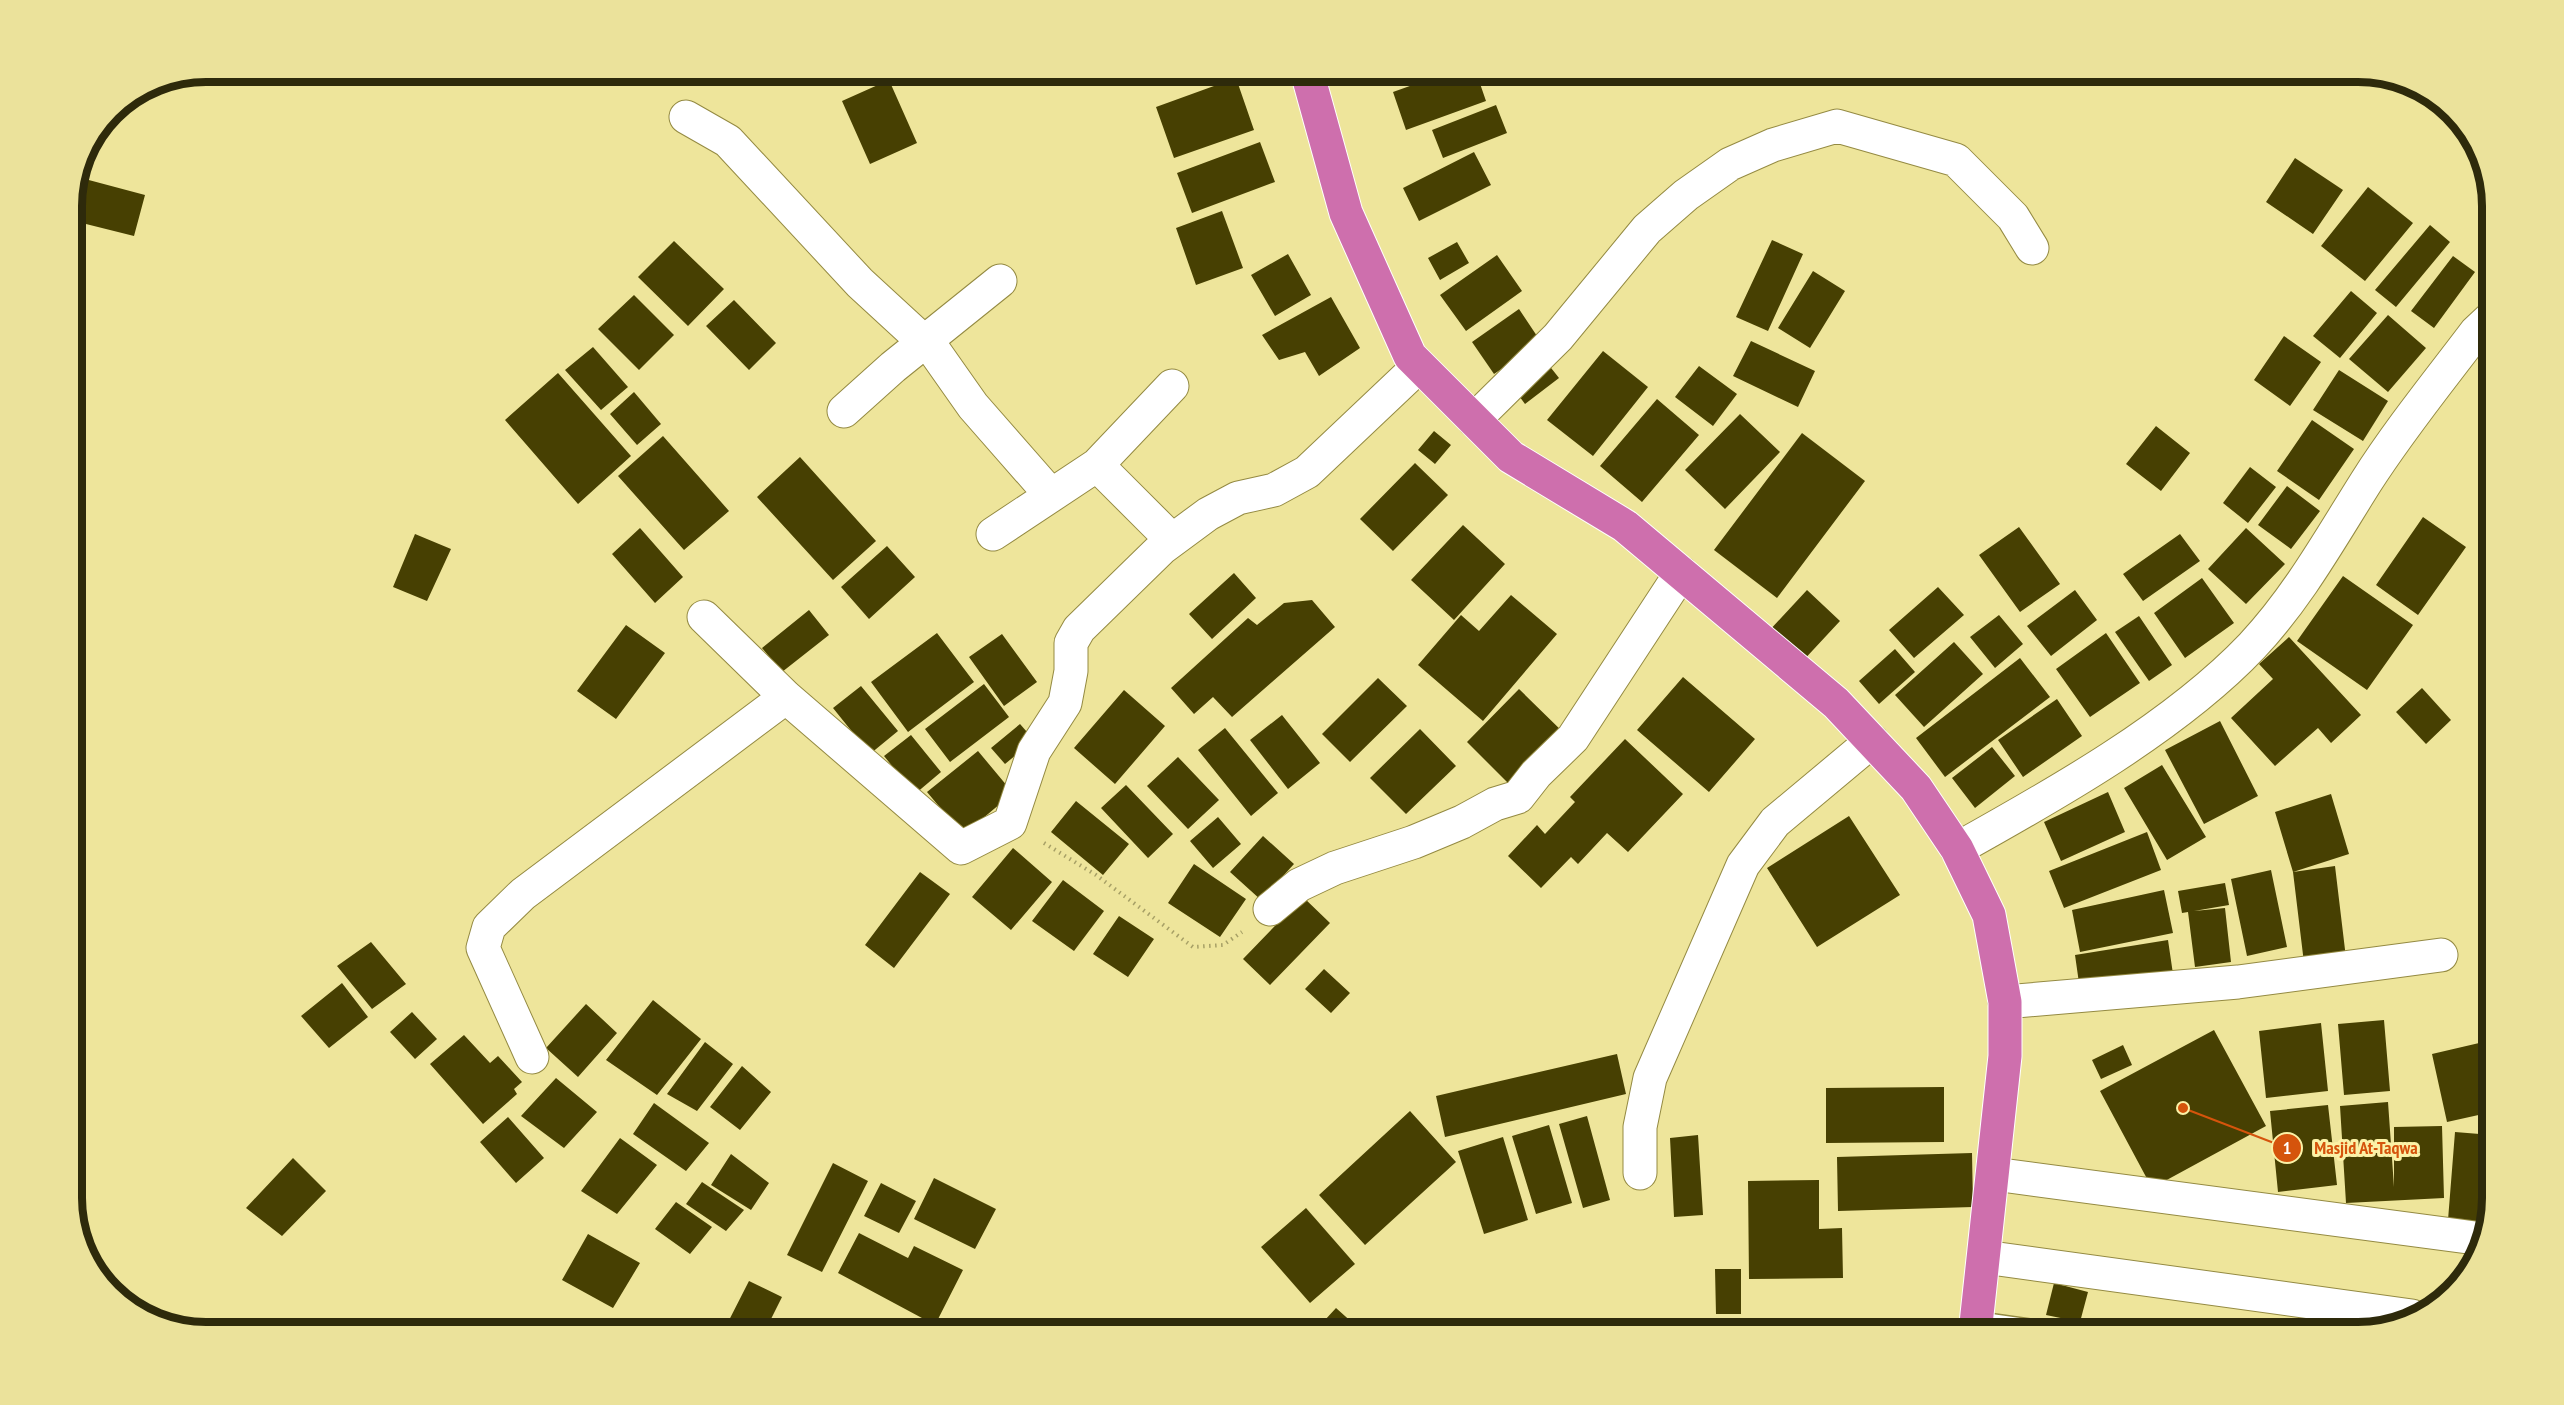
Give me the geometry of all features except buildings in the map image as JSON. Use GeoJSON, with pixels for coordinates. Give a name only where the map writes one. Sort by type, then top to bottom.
{"type":"FeatureCollection","features":[{"type":"Feature","properties":{"kind":"highway"},"geometry":{"type":"LineString","coordinates":[[1311,83],[1346,213],[1410,356],[1511,457],[1625,526],[1836,703],[1916,788],[1957,849],[1989,915],[2005,1002],[2005,1056],[1994,1174],[1976,1322]]}},
{"type":"Feature","properties":{"kind":"street"},"geometry":{"type":"LineString","coordinates":[[686,117],[728,141],[860,283],[934,352],[973,406],[1051,495]]}},
{"type":"Feature","properties":{"kind":"street"},"geometry":{"type":"LineString","coordinates":[[1474,420],[1558,337],[1647,229],[1686,195],[1730,164],[1773,145],[1837,126],[1956,160],[2013,217],[2032,248]]}},
{"type":"Feature","properties":{"kind":"street"},"geometry":{"type":"LineString","coordinates":[[844,411],[892,367],[925,344],[1000,281]]}},
{"type":"Feature","properties":{"kind":"street"},"geometry":{"type":"LineString","coordinates":[[1957,849],[2026,811],[2117,753],[2193,698],[2252,646],[2311,573],[2367,480],[2481,327]]}},
{"type":"Feature","properties":{"kind":"street"},"geometry":{"type":"LineString","coordinates":[[704,617],[786,697],[961,848],[1010,823],[1034,751],[1065,703],[1071,671],[1071,642],[1079,629],[1172,540],[1208,514],[1238,498],[1274,490],[1307,472],[1419,366]]}},
{"type":"Feature","properties":{"kind":"street"},"geometry":{"type":"LineString","coordinates":[[993,534],[1097,465],[1172,386]]}},
{"type":"Feature","properties":{"kind":"street"},"geometry":{"type":"LineString","coordinates":[[1097,465],[1172,540]]}},
{"type":"Feature","properties":{"kind":"street"},"geometry":{"type":"LineString","coordinates":[[1270,909],[1299,885],[1335,868],[1414,842],[1462,822],[1495,804],[1518,797],[1536,774],[1573,738],[1681,573]]}},
{"type":"Feature","properties":{"kind":"street"},"geometry":{"type":"LineString","coordinates":[[532,1057],[483,948],[489,927],[523,894],[786,697]]}},
{"type":"Feature","properties":{"kind":"street"},"geometry":{"type":"LineString","coordinates":[[1640,1173],[1640,1127],[1650,1078],[1743,865],[1775,822],[1872,741]]}},
{"type":"Feature","properties":{"kind":"street"},"geometry":{"type":"LineString","coordinates":[[2005,1002],[2238,982],[2441,955]]}},
{"type":"Feature","properties":{"kind":"street"},"geometry":{"type":"LineString","coordinates":[[1994,1174],[2475,1238]]}},
{"type":"Feature","properties":{"kind":"street"},"geometry":{"type":"LineString","coordinates":[[1984,1257],[2393,1317]]}},
{"type":"Feature","properties":{"kind":"path"},"geometry":{"type":"LineString","coordinates":[[1010,823],[1096,875],[1193,948],[1223,945],[1270,909]]}},
{"type":"Feature","properties":{"kind":"place","name":"Masjid At-Taqwa"},"geometry":{"type":"Point","coordinates":[2183,1108]}}]}
